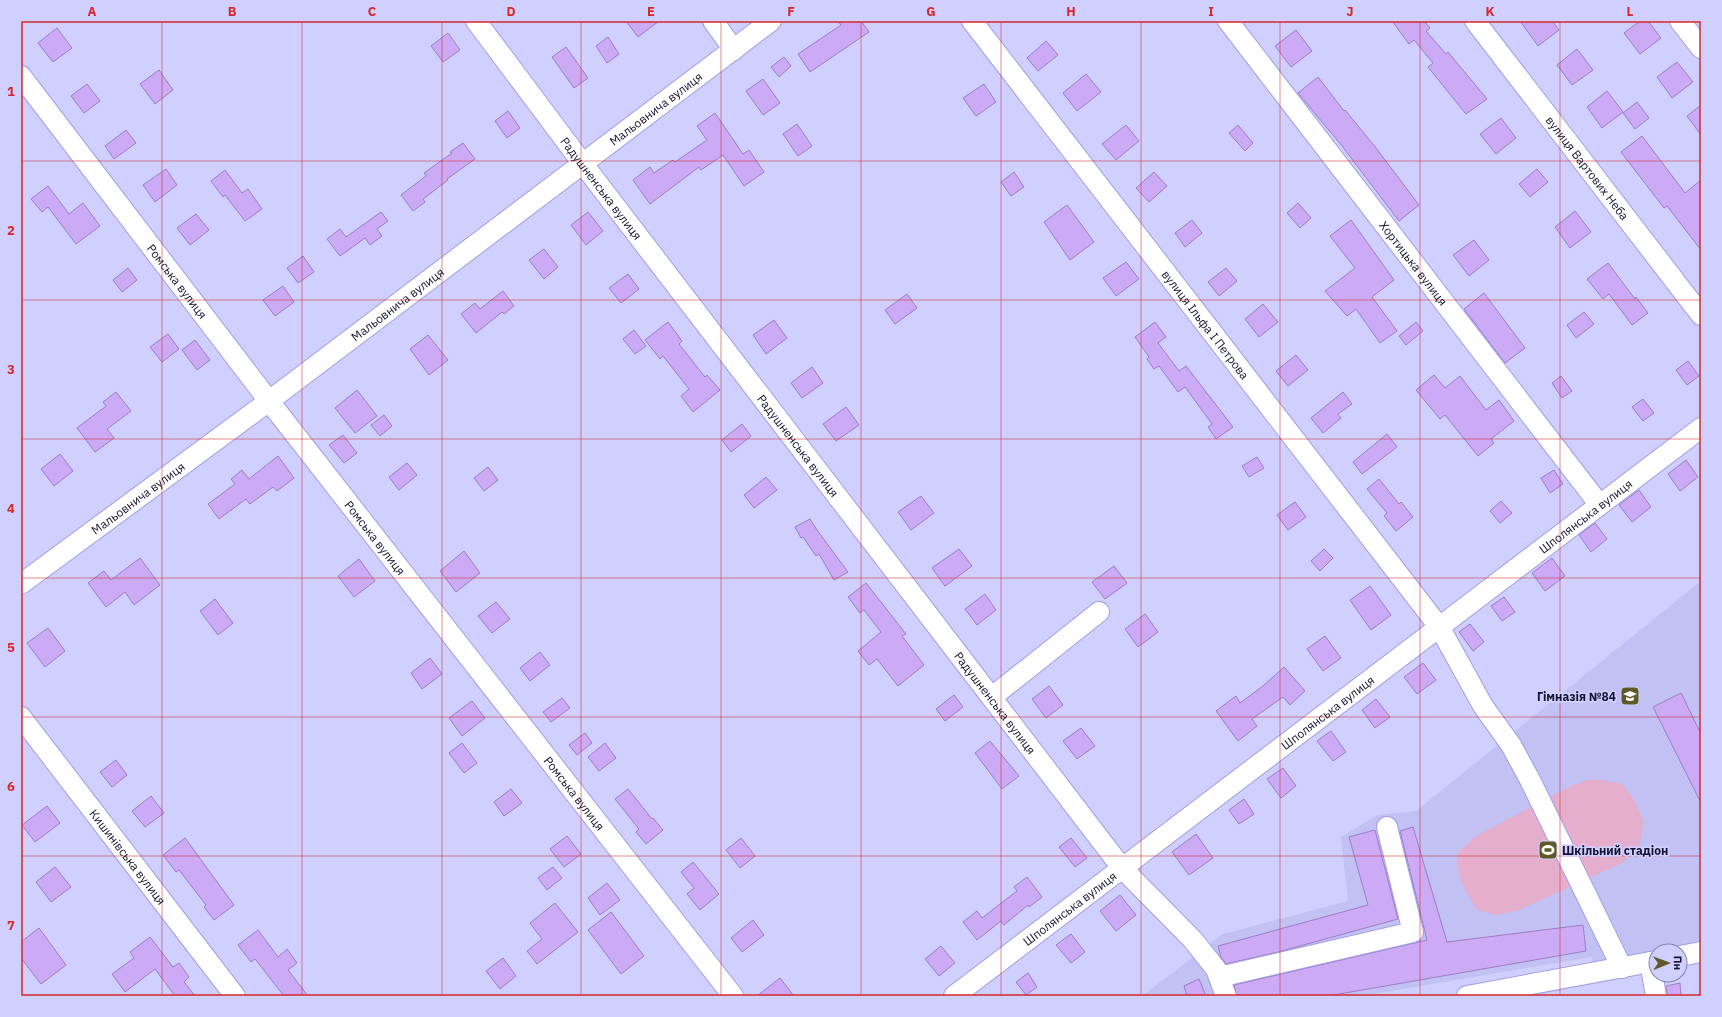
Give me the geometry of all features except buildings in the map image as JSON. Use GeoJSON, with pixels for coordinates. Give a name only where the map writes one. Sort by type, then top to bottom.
{"type":"FeatureCollection","features":[{"type":"Feature","properties":{"kind":"street","name":"Радушненська вулиця"},"geometry":{"type":"LineString","coordinates":[[476,21],[583,164],[992,696],[1122,868],[1193,940],[1216,969],[1226,996]]}},
{"type":"Feature","properties":{"kind":"street"},"geometry":{"type":"LineString","coordinates":[[713,21],[734,50]]}},
{"type":"Feature","properties":{"kind":"street","name":"Мальовнича вулиця"},"geometry":{"type":"LineString","coordinates":[[21,584],[269,401],[771,21]]}},
{"type":"Feature","properties":{"kind":"street","name":"вулиця Ільфа І Петрова"},"geometry":{"type":"LineString","coordinates":[[972,21],[1440,628],[1483,706],[1511,745],[1530,780],[1622,968]]}},
{"type":"Feature","properties":{"kind":"street","name":"Хортицька вулиця"},"geometry":{"type":"LineString","coordinates":[[1228,21],[1599,504]]}},
{"type":"Feature","properties":{"kind":"street","name":"вулиця Вартових Неба"},"geometry":{"type":"LineString","coordinates":[[1475,21],[1701,315]]}},
{"type":"Feature","properties":{"kind":"street"},"geometry":{"type":"LineString","coordinates":[[1680,21],[1701,48]]}},
{"type":"Feature","properties":{"kind":"street","name":"Ромська вулиця"},"geometry":{"type":"LineString","coordinates":[[21,76],[269,401],[732,996]]}},
{"type":"Feature","properties":{"kind":"street","name":"Шполянська вулиця"},"geometry":{"type":"LineString","coordinates":[[954,996],[1440,628],[1599,504],[1701,428]]}},
{"type":"Feature","properties":{"kind":"street"},"geometry":{"type":"LineString","coordinates":[[992,696],[1099,612]]}},
{"type":"Feature","properties":{"kind":"street","name":"Кишинівська вулиця"},"geometry":{"type":"LineString","coordinates":[[21,717],[235,996]]}},
{"type":"Feature","properties":{"kind":"street"},"geometry":{"type":"LineString","coordinates":[[1219,977],[1413,932],[1388,827]]}},
{"type":"Feature","properties":{"kind":"street"},"geometry":{"type":"LineString","coordinates":[[1688,954],[1701,952]]}},
{"type":"Feature","properties":{"kind":"street"},"geometry":{"type":"LineString","coordinates":[[1467,996],[1648,963]]}},
{"type":"Feature","properties":{"kind":"street"},"geometry":{"type":"LineString","coordinates":[[1655,983],[1656,996]]}},
{"type":"Feature","properties":{"kind":"shaded area","name":"Гімназія №84"},"geometry":{"type":"Polygon","coordinates":[[[1701,581],[1701,952],[1688,952],[1688,943],[1648,943],[1648,963],[1593,974],[1592,957],[1362,996],[1142,996],[1223,934],[1348,901],[1341,837],[1377,815],[1416,811],[1701,581]]]}},
{"type":"Feature","properties":{"kind":"shaded area","name":"Шкільний стадіон"},"geometry":{"type":"Polygon","coordinates":[[[1588,780],[1602,780],[1622,784],[1634,800],[1644,822],[1639,846],[1622,863],[1519,910],[1497,915],[1477,910],[1462,883],[1458,869],[1457,854],[1476,836],[1571,786],[1588,780]]]}},
{"type":"Feature","properties":{"kind":"place","name":"Гімназія №84"},"geometry":{"type":"Point","coordinates":[1630,696]}},
{"type":"Feature","properties":{"kind":"place","name":"Шкільний стадіон"},"geometry":{"type":"Point","coordinates":[1548,850]}}]}
